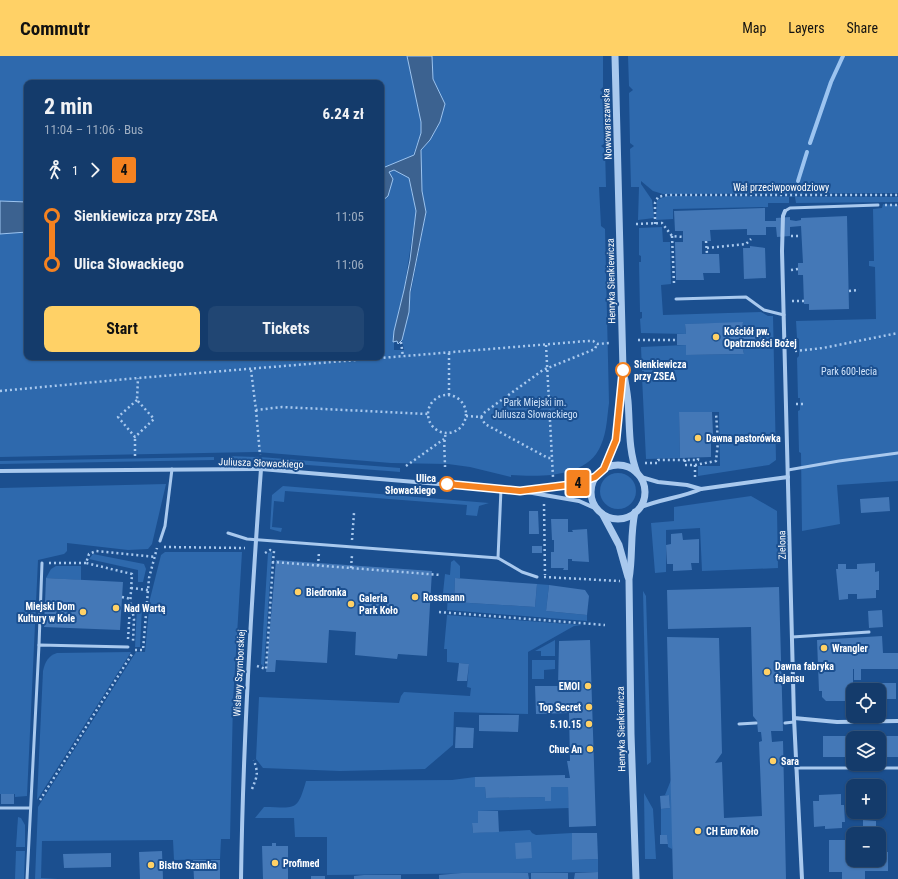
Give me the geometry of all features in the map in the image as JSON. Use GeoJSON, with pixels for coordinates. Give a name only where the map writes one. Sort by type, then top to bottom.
{"type":"FeatureCollection","features":[{"type":"Feature","properties":{"kind":"street","name":"Nowowarszawska"},"geometry":{"type":"LineString","coordinates":[[615,56],[619,191]]}},
{"type":"Feature","properties":{"kind":"street","name":"Henryka Sienkiewicza"},"geometry":{"type":"LineString","coordinates":[[604,469],[616,440],[623,370],[619,191]]}},
{"type":"Feature","properties":{"kind":"street","name":"Zielona"},"geometry":{"type":"LineString","coordinates":[[785,211],[783,216],[782,251],[794,720],[802,879]]}},
{"type":"Feature","properties":{"kind":"street","name":"Henryka Sienkiewicza"},"geometry":{"type":"LineString","coordinates":[[623,370],[628,400],[631,456],[639,475]]}},
{"type":"Feature","properties":{"kind":"street"},"geometry":{"type":"LineString","coordinates":[[637,510],[644,496],[644,483],[639,475],[630,467],[612,465],[604,469],[595,477],[592,484],[591,493],[593,502],[600,512],[616,518],[623,518],[659,500],[687,495],[701,489],[788,477]]}},
{"type":"Feature","properties":{"kind":"street","name":"Juliusza Słowackiego"},"geometry":{"type":"LineString","coordinates":[[0,471],[261,468],[520,491],[579,501],[600,512]]}},
{"type":"Feature","properties":{"kind":"street","name":"Wisławy Szymborskiej"},"geometry":{"type":"LineString","coordinates":[[241,879],[246,694],[261,468]]}},
{"type":"Feature","properties":{"kind":"street"},"geometry":{"type":"LineString","coordinates":[[639,475],[658,482],[687,485],[701,489]]}},
{"type":"Feature","properties":{"kind":"street","name":"Juliusza Słowackiego"},"geometry":{"type":"LineString","coordinates":[[520,491],[576,484],[595,477]]}},
{"type":"Feature","properties":{"kind":"street","name":"Henryka Sienkiewicza"},"geometry":{"type":"LineString","coordinates":[[636,879],[631,734],[629,581],[632,560],[632,525],[637,510]]}},
{"type":"Feature","properties":{"kind":"street","name":"Henryka Sienkiewicza"},"geometry":{"type":"LineString","coordinates":[[600,512],[618,545],[629,581]]}},
{"type":"Feature","properties":{"kind":"street"},"geometry":{"type":"LineString","coordinates":[[794,720],[837,722],[898,721]]}},
{"type":"Feature","properties":{"kind":"lane"},"geometry":{"type":"LineString","coordinates":[[785,211],[790,208],[878,205]]}},
{"type":"Feature","properties":{"kind":"lane"},"geometry":{"type":"LineString","coordinates":[[676,299],[746,297],[764,310],[784,315]]}},
{"type":"Feature","properties":{"kind":"lane"},"geometry":{"type":"LineString","coordinates":[[788,470],[898,453]]}},
{"type":"Feature","properties":{"kind":"lane"},"geometry":{"type":"LineString","coordinates":[[160,541],[165,526],[172,469]]}},
{"type":"Feature","properties":{"kind":"lane"},"geometry":{"type":"LineString","coordinates":[[498,558],[501,489]]}},
{"type":"Feature","properties":{"kind":"lane"},"geometry":{"type":"LineString","coordinates":[[228,533],[256,539],[498,558],[522,572],[537,577]]}},
{"type":"Feature","properties":{"kind":"lane"},"geometry":{"type":"LineString","coordinates":[[27,879],[42,563]]}},
{"type":"Feature","properties":{"kind":"lane"},"geometry":{"type":"LineString","coordinates":[[792,637],[869,632]]}},
{"type":"Feature","properties":{"kind":"lane"},"geometry":{"type":"LineString","coordinates":[[39,645],[128,647]]}},
{"type":"Feature","properties":{"kind":"lane"},"geometry":{"type":"LineString","coordinates":[[786,722],[794,720]]}},
{"type":"Feature","properties":{"kind":"lane"},"geometry":{"type":"LineString","coordinates":[[738,724],[756,723]]}},
{"type":"Feature","properties":{"kind":"lane"},"geometry":{"type":"LineString","coordinates":[[796,768],[898,768]]}},
{"type":"Feature","properties":{"kind":"lane"},"geometry":{"type":"LineString","coordinates":[[0,808],[30,808]]}},
{"type":"Feature","properties":{"kind":"path","name":"Wał przeciwpowodziowy"},"geometry":{"type":"LineString","coordinates":[[655,224],[655,203],[658,197],[663,195],[898,195]]}},
{"type":"Feature","properties":{"kind":"path"},"geometry":{"type":"LineString","coordinates":[[878,205],[898,205]]}},
{"type":"Feature","properties":{"kind":"path"},"geometry":{"type":"LineString","coordinates":[[636,224],[662,223],[672,236],[674,283]]}},
{"type":"Feature","properties":{"kind":"path"},"geometry":{"type":"LineString","coordinates":[[672,236],[683,236]]}},
{"type":"Feature","properties":{"kind":"path"},"geometry":{"type":"LineString","coordinates":[[791,236],[801,236]]}},
{"type":"Feature","properties":{"kind":"path"},"geometry":{"type":"LineString","coordinates":[[707,248],[746,244],[751,240]]}},
{"type":"Feature","properties":{"kind":"path"},"geometry":{"type":"LineString","coordinates":[[706,241],[707,254]]}},
{"type":"Feature","properties":{"kind":"path"},"geometry":{"type":"LineString","coordinates":[[791,270],[798,269]]}},
{"type":"Feature","properties":{"kind":"path"},"geometry":{"type":"LineString","coordinates":[[849,291],[859,290]]}},
{"type":"Feature","properties":{"kind":"path"},"geometry":{"type":"LineString","coordinates":[[791,301],[804,301]]}},
{"type":"Feature","properties":{"kind":"path"},"geometry":{"type":"LineString","coordinates":[[795,351],[823,348],[898,333]]}},
{"type":"Feature","properties":{"kind":"path"},"geometry":{"type":"LineString","coordinates":[[638,340],[677,340]]}},
{"type":"Feature","properties":{"kind":"path"},"geometry":{"type":"LineString","coordinates":[[384,358],[587,341],[594,341],[597,344],[610,343]]}},
{"type":"Feature","properties":{"kind":"path"},"geometry":{"type":"LineString","coordinates":[[398,345],[402,343],[404,356]]}},
{"type":"Feature","properties":{"kind":"path"},"geometry":{"type":"LineString","coordinates":[[481,417],[485,412],[547,369],[595,348],[597,344]]}},
{"type":"Feature","properties":{"kind":"path"},"geometry":{"type":"LineString","coordinates":[[546,345],[553,477]]}},
{"type":"Feature","properties":{"kind":"path"},"geometry":{"type":"LineString","coordinates":[[449,353],[450,395]]}},
{"type":"Feature","properties":{"kind":"path"},"geometry":{"type":"LineString","coordinates":[[0,391],[360,360]]}},
{"type":"Feature","properties":{"kind":"path"},"geometry":{"type":"LineString","coordinates":[[251,370],[260,455]]}},
{"type":"Feature","properties":{"kind":"path"},"geometry":{"type":"LineString","coordinates":[[135,437],[154,420],[137,400],[138,378]]}},
{"type":"Feature","properties":{"kind":"path"},"geometry":{"type":"LineString","coordinates":[[450,395],[464,404],[466,416],[463,426],[458,430],[446,433],[436,430],[432,426],[428,414],[433,402],[437,398],[450,395]]}},
{"type":"Feature","properties":{"kind":"path"},"geometry":{"type":"LineString","coordinates":[[135,456],[135,437],[118,417],[137,400]]}},
{"type":"Feature","properties":{"kind":"path"},"geometry":{"type":"LineString","coordinates":[[796,404],[803,404]]}},
{"type":"Feature","properties":{"kind":"path"},"geometry":{"type":"LineString","coordinates":[[256,410],[282,407],[428,414]]}},
{"type":"Feature","properties":{"kind":"path"},"geometry":{"type":"LineString","coordinates":[[685,460],[685,465],[695,465],[716,461],[718,442],[716,413]]}},
{"type":"Feature","properties":{"kind":"path"},"geometry":{"type":"LineString","coordinates":[[466,416],[481,417]]}},
{"type":"Feature","properties":{"kind":"path"},"geometry":{"type":"LineString","coordinates":[[481,417],[485,424],[548,458],[552,458]]}},
{"type":"Feature","properties":{"kind":"path"},"geometry":{"type":"LineString","coordinates":[[406,466],[444,439],[446,433]]}},
{"type":"Feature","properties":{"kind":"path"},"geometry":{"type":"LineString","coordinates":[[444,439],[446,445],[445,467]]}},
{"type":"Feature","properties":{"kind":"path"},"geometry":{"type":"LineString","coordinates":[[645,463],[657,463],[658,460],[698,460],[698,457]]}},
{"type":"Feature","properties":{"kind":"path"},"geometry":{"type":"LineString","coordinates":[[695,465],[695,476]]}},
{"type":"Feature","properties":{"kind":"path"},"geometry":{"type":"LineString","coordinates":[[544,504],[545,578]]}},
{"type":"Feature","properties":{"kind":"path"},"geometry":{"type":"LineString","coordinates":[[351,568],[354,513]]}},
{"type":"Feature","properties":{"kind":"path"},"geometry":{"type":"LineString","coordinates":[[318,566],[319,544]]}},
{"type":"Feature","properties":{"kind":"path"},"geometry":{"type":"LineString","coordinates":[[39,801],[134,650],[142,650],[149,578],[157,547],[246,548]]}},
{"type":"Feature","properties":{"kind":"path"},"geometry":{"type":"LineString","coordinates":[[257,666],[266,669],[274,550],[270,550],[265,553]]}},
{"type":"Feature","properties":{"kind":"path"},"geometry":{"type":"LineString","coordinates":[[86,563],[88,554],[96,551],[155,557]]}},
{"type":"Feature","properties":{"kind":"path"},"geometry":{"type":"LineString","coordinates":[[273,562],[441,575]]}},
{"type":"Feature","properties":{"kind":"path"},"geometry":{"type":"LineString","coordinates":[[42,563],[86,563],[132,574],[128,639]]}},
{"type":"Feature","properties":{"kind":"path"},"geometry":{"type":"LineString","coordinates":[[537,577],[629,581]]}},
{"type":"Feature","properties":{"kind":"path"},"geometry":{"type":"LineString","coordinates":[[131,588],[148,590]]}},
{"type":"Feature","properties":{"kind":"path"},"geometry":{"type":"LineString","coordinates":[[122,597],[130,598]]}},
{"type":"Feature","properties":{"kind":"path"},"geometry":{"type":"LineString","coordinates":[[130,598],[134,619],[133,642]]}},
{"type":"Feature","properties":{"kind":"path"},"geometry":{"type":"LineString","coordinates":[[439,612],[605,625]]}},
{"type":"Feature","properties":{"kind":"path"},"geometry":{"type":"LineString","coordinates":[[257,780],[258,768]]}},
{"type":"Feature","properties":{"kind":"green space","name":"Park Miejski im. Juliusza Słowackiego"},"geometry":{"type":"Polygon","coordinates":[[[0,56],[407,56],[421,122],[421,133],[409,166],[409,180],[416,211],[404,290],[394,331],[394,350],[404,350],[402,340],[426,212],[422,191],[421,150],[430,140],[440,122],[445,104],[433,79],[432,56],[603,56],[603,87],[600,90],[604,94],[605,143],[601,146],[605,149],[606,187],[599,187],[601,226],[605,229],[609,403],[606,429],[601,445],[595,456],[586,464],[575,470],[549,475],[511,475],[511,477],[470,467],[448,464],[391,463],[257,452],[0,457],[0,56]]]}},
{"type":"Feature","properties":{"kind":"green space"},"geometry":{"type":"Polygon","coordinates":[[[628,56],[898,56],[898,193],[663,194],[653,191],[641,181],[641,184],[652,200],[654,218],[638,220],[639,187],[631,187],[630,149],[634,146],[630,143],[629,93],[633,90],[629,86],[628,56]]]}},
{"type":"Feature","properties":{"kind":"green space"},"geometry":{"type":"Polygon","coordinates":[[[667,196],[898,197],[898,202],[796,203],[795,197],[789,197],[789,203],[768,203],[768,207],[673,209],[673,219],[656,220],[657,200],[667,196]]]}},
{"type":"Feature","properties":{"kind":"green space","name":"Park 600-lecia"},"geometry":{"type":"Polygon","coordinates":[[[883,204],[898,205],[898,481],[837,485],[840,524],[802,531],[801,453],[799,452],[798,411],[800,410],[800,398],[798,398],[797,358],[799,356],[799,339],[797,338],[796,321],[876,319],[875,267],[869,266],[869,261],[874,261],[873,209],[882,208],[883,204]]]}},
{"type":"Feature","properties":{"kind":"green space"},"geometry":{"type":"Polygon","coordinates":[[[662,227],[663,242],[670,242],[671,284],[661,285],[663,315],[761,312],[768,316],[773,316],[776,460],[769,465],[698,476],[698,466],[720,466],[719,412],[679,412],[680,458],[646,459],[642,377],[645,377],[644,371],[642,371],[641,347],[686,345],[686,355],[688,355],[744,354],[742,346],[756,346],[755,330],[742,330],[743,323],[685,324],[686,334],[641,333],[640,319],[642,318],[642,312],[640,312],[639,262],[641,262],[641,256],[639,255],[639,228],[662,227]]]}},
{"type":"Feature","properties":{"kind":"green space"},"geometry":{"type":"Polygon","coordinates":[[[228,456],[260,457],[400,468],[400,472],[228,459],[228,456]]]}},
{"type":"Feature","properties":{"kind":"green space"},"geometry":{"type":"Polygon","coordinates":[[[214,457],[214,460],[0,464],[0,461],[214,457]]]}},
{"type":"Feature","properties":{"kind":"green space"},"geometry":{"type":"Polygon","coordinates":[[[622,473],[631,478],[635,484],[635,498],[631,504],[622,509],[614,509],[605,504],[601,498],[600,487],[605,478],[611,474],[622,473]]]}},
{"type":"Feature","properties":{"kind":"green space"},"geometry":{"type":"Polygon","coordinates":[[[166,484],[152,544],[148,549],[128,550],[67,543],[67,551],[64,554],[38,560],[27,796],[15,797],[15,794],[0,794],[0,488],[166,484]]]}},
{"type":"Feature","properties":{"kind":"green space"},"geometry":{"type":"Polygon","coordinates":[[[283,486],[489,503],[479,506],[477,516],[466,515],[467,505],[285,491],[284,502],[274,501],[272,527],[282,528],[281,532],[270,529],[272,495],[283,486]]]}},
{"type":"Feature","properties":{"kind":"green space"},"geometry":{"type":"Polygon","coordinates":[[[751,496],[777,511],[778,568],[702,571],[700,528],[666,530],[666,572],[655,573],[651,523],[674,521],[674,507],[751,496]]]}},
{"type":"Feature","properties":{"kind":"green space"},"geometry":{"type":"Polygon","coordinates":[[[165,552],[242,552],[233,701],[230,839],[221,839],[220,859],[174,860],[173,840],[42,841],[41,878],[58,879],[35,879],[38,807],[136,652],[145,652],[150,599],[161,555],[165,552]]]}},
{"type":"Feature","properties":{"kind":"green space"},"geometry":{"type":"Polygon","coordinates":[[[272,552],[264,667],[261,664],[268,553],[272,552]]]}},
{"type":"Feature","properties":{"kind":"green space"},"geometry":{"type":"Polygon","coordinates":[[[93,554],[144,564],[146,569],[143,582],[138,582],[138,570],[89,559],[93,554]]]}},
{"type":"Feature","properties":{"kind":"green space"},"geometry":{"type":"Polygon","coordinates":[[[454,560],[460,566],[460,578],[455,578],[454,602],[535,607],[537,584],[549,585],[546,611],[587,615],[587,621],[447,610],[448,594],[443,593],[445,574],[450,575],[451,562],[454,560]]]}},
{"type":"Feature","properties":{"kind":"green space"},"geometry":{"type":"Polygon","coordinates":[[[56,566],[81,566],[81,580],[46,578],[51,569],[56,566]]]}},
{"type":"Feature","properties":{"kind":"green space"},"geometry":{"type":"Polygon","coordinates":[[[643,591],[646,596],[651,762],[647,765],[643,591]]]}},
{"type":"Feature","properties":{"kind":"green space"},"geometry":{"type":"Polygon","coordinates":[[[137,607],[142,607],[140,647],[135,647],[137,607]]]}},
{"type":"Feature","properties":{"kind":"green space"},"geometry":{"type":"Polygon","coordinates":[[[447,615],[582,625],[574,626],[528,652],[528,714],[454,712],[453,745],[425,769],[340,771],[263,768],[256,759],[259,697],[399,703],[404,692],[470,696],[471,688],[467,687],[469,664],[447,662],[447,649],[444,649],[447,615]]]}},
{"type":"Feature","properties":{"kind":"green space"},"geometry":{"type":"Polygon","coordinates":[[[555,640],[555,656],[541,656],[541,651],[535,651],[555,640]]]}},
{"type":"Feature","properties":{"kind":"green space"},"geometry":{"type":"Polygon","coordinates":[[[131,652],[37,800],[43,671],[47,660],[57,653],[131,652]]]}},
{"type":"Feature","properties":{"kind":"green space"},"geometry":{"type":"Polygon","coordinates":[[[532,660],[555,660],[555,669],[544,670],[544,679],[532,679],[532,660]]]}},
{"type":"Feature","properties":{"kind":"green space"},"geometry":{"type":"Polygon","coordinates":[[[475,777],[475,787],[485,787],[486,798],[545,797],[545,801],[551,801],[551,787],[568,787],[569,808],[478,811],[478,823],[472,823],[473,833],[530,830],[536,835],[572,833],[572,860],[598,859],[598,872],[327,875],[327,837],[295,837],[294,818],[255,818],[264,807],[293,806],[300,799],[306,781],[452,780],[475,777]]]}},
{"type":"Feature","properties":{"kind":"green space"},"geometry":{"type":"Polygon","coordinates":[[[671,780],[672,849],[668,847],[667,835],[661,835],[661,809],[670,808],[669,795],[665,795],[671,780]]]}},
{"type":"Feature","properties":{"kind":"green space"},"geometry":{"type":"Polygon","coordinates":[[[644,793],[653,809],[656,859],[645,859],[644,793]]]}},
{"type":"Feature","properties":{"kind":"green space"},"geometry":{"type":"Polygon","coordinates":[[[18,817],[21,818],[25,825],[25,847],[16,847],[18,817]]]}},
{"type":"Feature","properties":{"kind":"green space"},"geometry":{"type":"Polygon","coordinates":[[[16,851],[25,851],[24,879],[15,879],[16,851]]]}},
{"type":"Feature","properties":{"kind":"shaded area"},"geometry":{"type":"Polygon","coordinates":[[[407,56],[432,56],[433,79],[445,104],[440,122],[430,140],[421,150],[422,191],[426,212],[410,292],[409,312],[402,340],[398,344],[397,341],[393,342],[394,331],[410,260],[416,211],[409,178],[394,170],[389,172],[393,179],[388,196],[384,199],[384,167],[414,155],[421,133],[421,122],[407,56]]]}},
{"type":"Feature","properties":{"kind":"shaded area"},"geometry":{"type":"Polygon","coordinates":[[[0,201],[24,202],[24,232],[0,234],[0,201]]]}},
{"type":"Feature","properties":{"kind":"building"},"geometry":{"type":"Polygon","coordinates":[[[765,208],[765,221],[776,221],[776,218],[790,217],[790,220],[796,221],[801,220],[801,218],[847,216],[849,309],[809,310],[809,304],[804,304],[803,275],[798,275],[798,263],[803,263],[801,226],[790,227],[790,236],[777,237],[776,227],[766,227],[766,235],[747,235],[747,229],[710,230],[711,241],[702,241],[702,254],[719,254],[720,273],[703,273],[704,280],[676,280],[675,242],[683,242],[683,231],[675,231],[674,211],[765,208]]]}},
{"type":"Feature","properties":{"kind":"building"},"geometry":{"type":"Polygon","coordinates":[[[750,246],[765,248],[766,278],[744,279],[743,248],[750,248],[750,246]]]}},
{"type":"Feature","properties":{"kind":"building","name":"Kościół pw. Opatrzności Bożej"},"geometry":{"type":"Polygon","coordinates":[[[743,322],[742,330],[755,330],[756,346],[742,346],[744,354],[686,355],[686,345],[677,345],[677,334],[686,334],[685,324],[743,322]]]}},
{"type":"Feature","properties":{"kind":"building","name":"Dawna pastorówka"},"geometry":{"type":"Polygon","coordinates":[[[679,412],[712,412],[713,434],[716,434],[716,442],[711,442],[711,457],[680,458],[679,412]]]}},
{"type":"Feature","properties":{"kind":"building"},"geometry":{"type":"Polygon","coordinates":[[[889,497],[890,511],[861,513],[860,499],[889,497]]]}},
{"type":"Feature","properties":{"kind":"building"},"geometry":{"type":"Polygon","coordinates":[[[529,511],[538,511],[539,534],[529,534],[529,511]]]}},
{"type":"Feature","properties":{"kind":"building"},"geometry":{"type":"Polygon","coordinates":[[[551,519],[568,519],[568,532],[573,532],[572,530],[587,529],[589,562],[572,561],[572,559],[568,559],[568,570],[563,570],[564,568],[551,568],[551,552],[554,552],[554,540],[552,540],[551,519]]]}},
{"type":"Feature","properties":{"kind":"building"},"geometry":{"type":"Polygon","coordinates":[[[682,533],[683,540],[699,539],[699,563],[691,563],[692,570],[673,571],[673,564],[667,564],[666,545],[671,544],[671,534],[682,533]]]}},
{"type":"Feature","properties":{"kind":"building"},"geometry":{"type":"Polygon","coordinates":[[[532,546],[542,546],[542,553],[532,553],[532,546]]]}},
{"type":"Feature","properties":{"kind":"building","name":"Galeria Park Koło"},"geometry":{"type":"Polygon","coordinates":[[[276,560],[432,571],[427,656],[398,654],[397,659],[355,655],[356,632],[329,630],[327,663],[276,660],[275,672],[266,672],[276,560]]]}},
{"type":"Feature","properties":{"kind":"building"},"geometry":{"type":"Polygon","coordinates":[[[875,563],[875,572],[879,571],[879,590],[876,590],[876,598],[857,599],[857,594],[848,594],[848,599],[839,600],[836,569],[838,569],[838,564],[846,564],[846,569],[857,569],[857,564],[875,563]]]}},
{"type":"Feature","properties":{"kind":"building","name":"Miejski Dom Kultury w Kole"},"geometry":{"type":"Polygon","coordinates":[[[46,578],[123,582],[120,630],[44,627],[46,578]]]}},
{"type":"Feature","properties":{"kind":"building"},"geometry":{"type":"Polygon","coordinates":[[[455,578],[537,584],[535,607],[454,602],[455,578]]]}},
{"type":"Feature","properties":{"kind":"building"},"geometry":{"type":"Polygon","coordinates":[[[549,585],[585,590],[589,596],[587,615],[546,611],[549,585]]]}},
{"type":"Feature","properties":{"kind":"building"},"geometry":{"type":"Polygon","coordinates":[[[779,587],[783,731],[771,731],[772,742],[783,741],[786,879],[673,879],[667,637],[719,638],[722,753],[715,763],[722,762],[724,818],[762,816],[759,742],[762,741],[761,732],[758,732],[757,721],[753,716],[751,627],[668,629],[667,590],[779,587]]]}},
{"type":"Feature","properties":{"kind":"building"},"geometry":{"type":"Polygon","coordinates":[[[882,610],[883,627],[869,628],[868,611],[882,610]]]}},
{"type":"Feature","properties":{"kind":"building"},"geometry":{"type":"Polygon","coordinates":[[[882,636],[883,653],[898,653],[898,669],[861,669],[861,680],[854,680],[853,669],[853,683],[846,683],[845,701],[826,701],[822,697],[822,691],[819,691],[817,640],[882,636]]]}},
{"type":"Feature","properties":{"kind":"building"},"geometry":{"type":"Polygon","coordinates":[[[590,640],[596,826],[569,827],[568,787],[551,787],[551,801],[545,801],[545,797],[486,798],[485,787],[475,787],[475,777],[565,775],[565,778],[570,778],[567,761],[570,761],[569,713],[536,714],[535,686],[558,686],[559,641],[590,640]]]}},
{"type":"Feature","properties":{"kind":"building"},"geometry":{"type":"Polygon","coordinates":[[[459,663],[469,664],[467,681],[457,681],[459,663]]]}},
{"type":"Feature","properties":{"kind":"building"},"geometry":{"type":"Polygon","coordinates":[[[886,683],[896,683],[896,699],[886,699],[886,683]]]}},
{"type":"Feature","properties":{"kind":"building"},"geometry":{"type":"Polygon","coordinates":[[[479,715],[519,715],[518,732],[479,731],[479,715]]]}},
{"type":"Feature","properties":{"kind":"building"},"geometry":{"type":"Polygon","coordinates":[[[456,727],[474,728],[473,748],[455,748],[456,727]]]}},
{"type":"Feature","properties":{"kind":"building"},"geometry":{"type":"Polygon","coordinates":[[[823,736],[846,736],[846,757],[823,757],[823,736]]]}},
{"type":"Feature","properties":{"kind":"building"},"geometry":{"type":"Polygon","coordinates":[[[886,736],[898,736],[898,757],[886,757],[886,736]]]}},
{"type":"Feature","properties":{"kind":"building"},"geometry":{"type":"Polygon","coordinates":[[[1,794],[14,794],[14,804],[1,804],[1,794]]]}},
{"type":"Feature","properties":{"kind":"building"},"geometry":{"type":"Polygon","coordinates":[[[841,794],[841,805],[844,805],[845,822],[842,822],[842,828],[825,829],[825,826],[814,827],[813,801],[819,801],[819,795],[841,794]]]}},
{"type":"Feature","properties":{"kind":"building"},"geometry":{"type":"Polygon","coordinates":[[[669,795],[670,808],[661,809],[660,796],[669,795]]]}},
{"type":"Feature","properties":{"kind":"building"},"geometry":{"type":"Polygon","coordinates":[[[478,811],[498,811],[499,832],[473,833],[472,823],[478,823],[478,811]]]}},
{"type":"Feature","properties":{"kind":"building"},"geometry":{"type":"Polygon","coordinates":[[[863,820],[876,821],[876,827],[863,827],[863,820]]]}},
{"type":"Feature","properties":{"kind":"building"},"geometry":{"type":"Polygon","coordinates":[[[572,833],[597,833],[598,859],[572,860],[572,833]]]}},
{"type":"Feature","properties":{"kind":"building"},"geometry":{"type":"Polygon","coordinates":[[[660,835],[667,835],[668,844],[660,844],[660,835]]]}},
{"type":"Feature","properties":{"kind":"building"},"geometry":{"type":"Polygon","coordinates":[[[829,840],[846,840],[846,867],[886,867],[886,852],[888,852],[888,871],[865,871],[865,879],[842,879],[842,872],[829,872],[829,840]]]}},
{"type":"Feature","properties":{"kind":"building"},"geometry":{"type":"Polygon","coordinates":[[[531,842],[532,858],[516,859],[515,843],[531,842]]]}},
{"type":"Feature","properties":{"kind":"building","name":"Profimed"},"geometry":{"type":"Polygon","coordinates":[[[272,843],[276,843],[276,846],[288,846],[288,879],[263,879],[262,846],[272,846],[272,843]]]}},
{"type":"Feature","properties":{"kind":"building","name":"Bistro Szamka"},"geometry":{"type":"Polygon","coordinates":[[[162,851],[163,879],[140,879],[139,852],[162,851]]]}},
{"type":"Feature","properties":{"kind":"building"},"geometry":{"type":"Polygon","coordinates":[[[111,853],[111,867],[64,868],[63,854],[111,853]]]}},
{"type":"Feature","properties":{"kind":"building"},"geometry":{"type":"Polygon","coordinates":[[[193,860],[220,860],[220,879],[194,879],[193,860]]]}},
{"type":"Feature","properties":{"kind":"building"},"geometry":{"type":"Polygon","coordinates":[[[598,872],[598,879],[574,879],[575,873],[598,872]]]}},
{"type":"Feature","properties":{"kind":"building"},"geometry":{"type":"Polygon","coordinates":[[[462,873],[528,873],[529,879],[439,879],[439,875],[462,873]]]}},
{"type":"Feature","properties":{"kind":"building"},"geometry":{"type":"Polygon","coordinates":[[[531,873],[568,873],[568,879],[531,879],[531,873]]]}},
{"type":"Feature","properties":{"kind":"building"},"geometry":{"type":"Polygon","coordinates":[[[401,875],[401,879],[354,879],[354,876],[401,875]]]}},
{"type":"Feature","properties":{"kind":"building"},"geometry":{"type":"Polygon","coordinates":[[[311,876],[325,876],[325,879],[311,879],[311,876]]]}},
{"type":"Feature","properties":{"kind":"waterway"},"geometry":{"type":"LineString","coordinates":[[810,143],[831,82],[843,56]]}},
{"type":"Feature","properties":{"kind":"waterway"},"geometry":{"type":"LineString","coordinates":[[798,181],[807,152]]}},
{"type":"Feature","properties":{"kind":"bus line","name":"4"},"geometry":{"type":"LineString","coordinates":[[447,484],[520,491],[576,484],[595,477],[604,469],[616,440],[623,370]]}},
{"type":"Feature","properties":{"kind":"place","name":"Kościół pw. Opatrzności Bożej"},"geometry":{"type":"Point","coordinates":[716,337]}},
{"type":"Feature","properties":{"kind":"place","name":"Sienkiewicza przy ZSEA"},"geometry":{"type":"Point","coordinates":[623,370]}},
{"type":"Feature","properties":{"kind":"place","name":"Dawna pastorówka"},"geometry":{"type":"Point","coordinates":[698,438]}},
{"type":"Feature","properties":{"kind":"place","name":"Ulica Słowackiego"},"geometry":{"type":"Point","coordinates":[447,484]}},
{"type":"Feature","properties":{"kind":"place","name":"Biedronka"},"geometry":{"type":"Point","coordinates":[298,592]}},
{"type":"Feature","properties":{"kind":"place","name":"Rossmann"},"geometry":{"type":"Point","coordinates":[415,597]}},
{"type":"Feature","properties":{"kind":"place","name":"Galeria Park Koło"},"geometry":{"type":"Point","coordinates":[351,604]}},
{"type":"Feature","properties":{"kind":"place","name":"Nad Wartą"},"geometry":{"type":"Point","coordinates":[116,608]}},
{"type":"Feature","properties":{"kind":"place","name":"Miejski Dom Kultury w Kole"},"geometry":{"type":"Point","coordinates":[83,612]}},
{"type":"Feature","properties":{"kind":"place","name":"Wrangler"},"geometry":{"type":"Point","coordinates":[824,648]}},
{"type":"Feature","properties":{"kind":"place","name":"Dawna fabryka fajansu"},"geometry":{"type":"Point","coordinates":[767,672]}},
{"type":"Feature","properties":{"kind":"place","name":"EMOI"},"geometry":{"type":"Point","coordinates":[588,686]}},
{"type":"Feature","properties":{"kind":"place","name":"Top Secret"},"geometry":{"type":"Point","coordinates":[589,707]}},
{"type":"Feature","properties":{"kind":"place","name":"5.10.15"},"geometry":{"type":"Point","coordinates":[589,724]}},
{"type":"Feature","properties":{"kind":"place","name":"Chuc An"},"geometry":{"type":"Point","coordinates":[590,749]}},
{"type":"Feature","properties":{"kind":"place","name":"Sara"},"geometry":{"type":"Point","coordinates":[773,761]}},
{"type":"Feature","properties":{"kind":"place","name":"CH Euro Koło"},"geometry":{"type":"Point","coordinates":[698,831]}},
{"type":"Feature","properties":{"kind":"place","name":"Profimed"},"geometry":{"type":"Point","coordinates":[275,863]}},
{"type":"Feature","properties":{"kind":"place","name":"Bistro Szamka"},"geometry":{"type":"Point","coordinates":[151,865]}}]}
